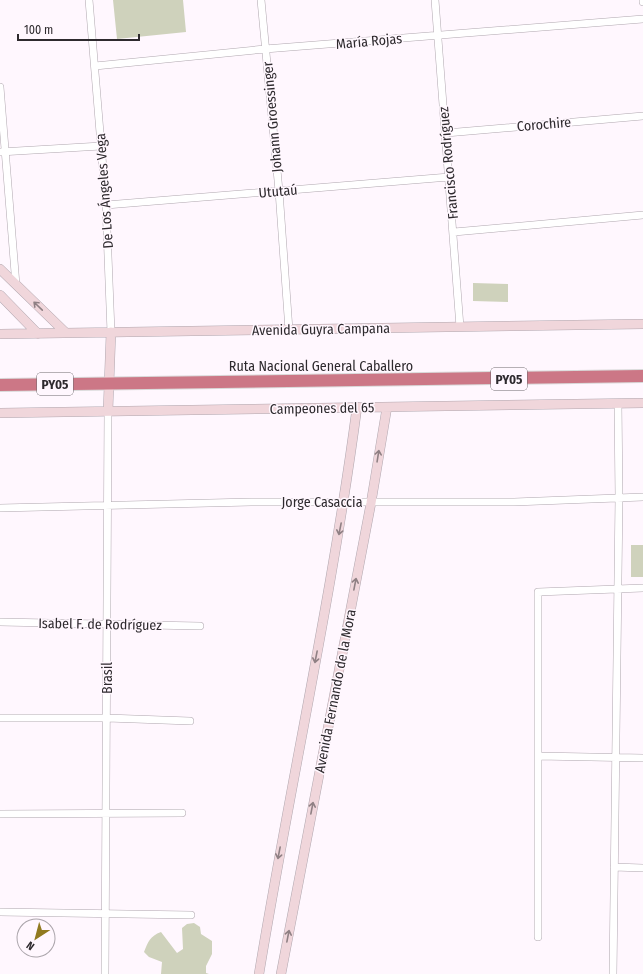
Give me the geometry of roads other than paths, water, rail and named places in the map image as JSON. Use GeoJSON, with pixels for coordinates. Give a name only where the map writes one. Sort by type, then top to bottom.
{"type":"FeatureCollection","features":[{"type":"Feature","properties":{"kind":"highway","name":"Ruta Nacional General Caballero"},"geometry":{"type":"LineString","coordinates":[[0,385],[375,381],[643,376]]}},
{"type":"Feature","properties":{"kind":"main road"},"geometry":{"type":"LineString","coordinates":[[0,269],[66,333]]}},
{"type":"Feature","properties":{"kind":"main road"},"geometry":{"type":"LineString","coordinates":[[0,295],[38,334]]}},
{"type":"Feature","properties":{"kind":"main road","name":"Avenida Guyra Campana"},"geometry":{"type":"LineString","coordinates":[[0,334],[643,324]]}},
{"type":"Feature","properties":{"kind":"main road","name":"De Los Ángeles Vega"},"geometry":{"type":"LineString","coordinates":[[110,383],[111,332]]}},
{"type":"Feature","properties":{"kind":"main road","name":"Brasil"},"geometry":{"type":"LineString","coordinates":[[108,411],[110,383]]}},
{"type":"Feature","properties":{"kind":"main road","name":"Campeones del 65"},"geometry":{"type":"LineString","coordinates":[[0,413],[643,403]]}},
{"type":"Feature","properties":{"kind":"main road","name":"Avenida Fernando de la Mora"},"geometry":{"type":"LineString","coordinates":[[259,974],[276,874],[345,503],[357,407]]}},
{"type":"Feature","properties":{"kind":"main road","name":"Avenida Fernando de la Mora"},"geometry":{"type":"LineString","coordinates":[[281,974],[371,503],[387,407]]}},
{"type":"Feature","properties":{"kind":"street","name":"De Los Ángeles Vega"},"geometry":{"type":"LineString","coordinates":[[89,0],[106,206],[111,332]]}},
{"type":"Feature","properties":{"kind":"street","name":"Johann Groessinger"},"geometry":{"type":"LineString","coordinates":[[261,0],[279,191],[289,330]]}},
{"type":"Feature","properties":{"kind":"street","name":"Francisco Rodríguez"},"geometry":{"type":"LineString","coordinates":[[435,0],[454,232],[460,327]]}},
{"type":"Feature","properties":{"kind":"street","name":"María Rojas"},"geometry":{"type":"LineString","coordinates":[[95,66],[265,49],[643,18]]}},
{"type":"Feature","properties":{"kind":"street"},"geometry":{"type":"LineString","coordinates":[[0,87],[3,152],[16,285]]}},
{"type":"Feature","properties":{"kind":"street","name":"Corochire"},"geometry":{"type":"LineString","coordinates":[[446,132],[643,116]]}},
{"type":"Feature","properties":{"kind":"street"},"geometry":{"type":"LineString","coordinates":[[3,152],[101,146]]}},
{"type":"Feature","properties":{"kind":"street","name":"Ututaú"},"geometry":{"type":"LineString","coordinates":[[106,206],[449,177]]}},
{"type":"Feature","properties":{"kind":"street"},"geometry":{"type":"LineString","coordinates":[[454,232],[643,215]]}},
{"type":"Feature","properties":{"kind":"street"},"geometry":{"type":"LineString","coordinates":[[613,974],[619,498],[618,403]]}},
{"type":"Feature","properties":{"kind":"street","name":"Brasil"},"geometry":{"type":"LineString","coordinates":[[105,974],[108,411]]}},
{"type":"Feature","properties":{"kind":"street","name":"Jorge Casaccia"},"geometry":{"type":"LineString","coordinates":[[0,508],[251,502],[514,502],[643,497]]}},
{"type":"Feature","properties":{"kind":"street"},"geometry":{"type":"LineString","coordinates":[[538,937],[538,592],[643,588]]}},
{"type":"Feature","properties":{"kind":"street","name":"Isabel F. de Rodríguez"},"geometry":{"type":"LineString","coordinates":[[0,622],[200,626]]}},
{"type":"Feature","properties":{"kind":"street"},"geometry":{"type":"LineString","coordinates":[[0,718],[107,718],[190,721]]}},
{"type":"Feature","properties":{"kind":"street"},"geometry":{"type":"LineString","coordinates":[[538,756],[643,758]]}},
{"type":"Feature","properties":{"kind":"street"},"geometry":{"type":"LineString","coordinates":[[0,814],[182,812]]}},
{"type":"Feature","properties":{"kind":"street"},"geometry":{"type":"LineString","coordinates":[[614,867],[643,868]]}},
{"type":"Feature","properties":{"kind":"street"},"geometry":{"type":"LineString","coordinates":[[0,912],[191,915]]}}]}
